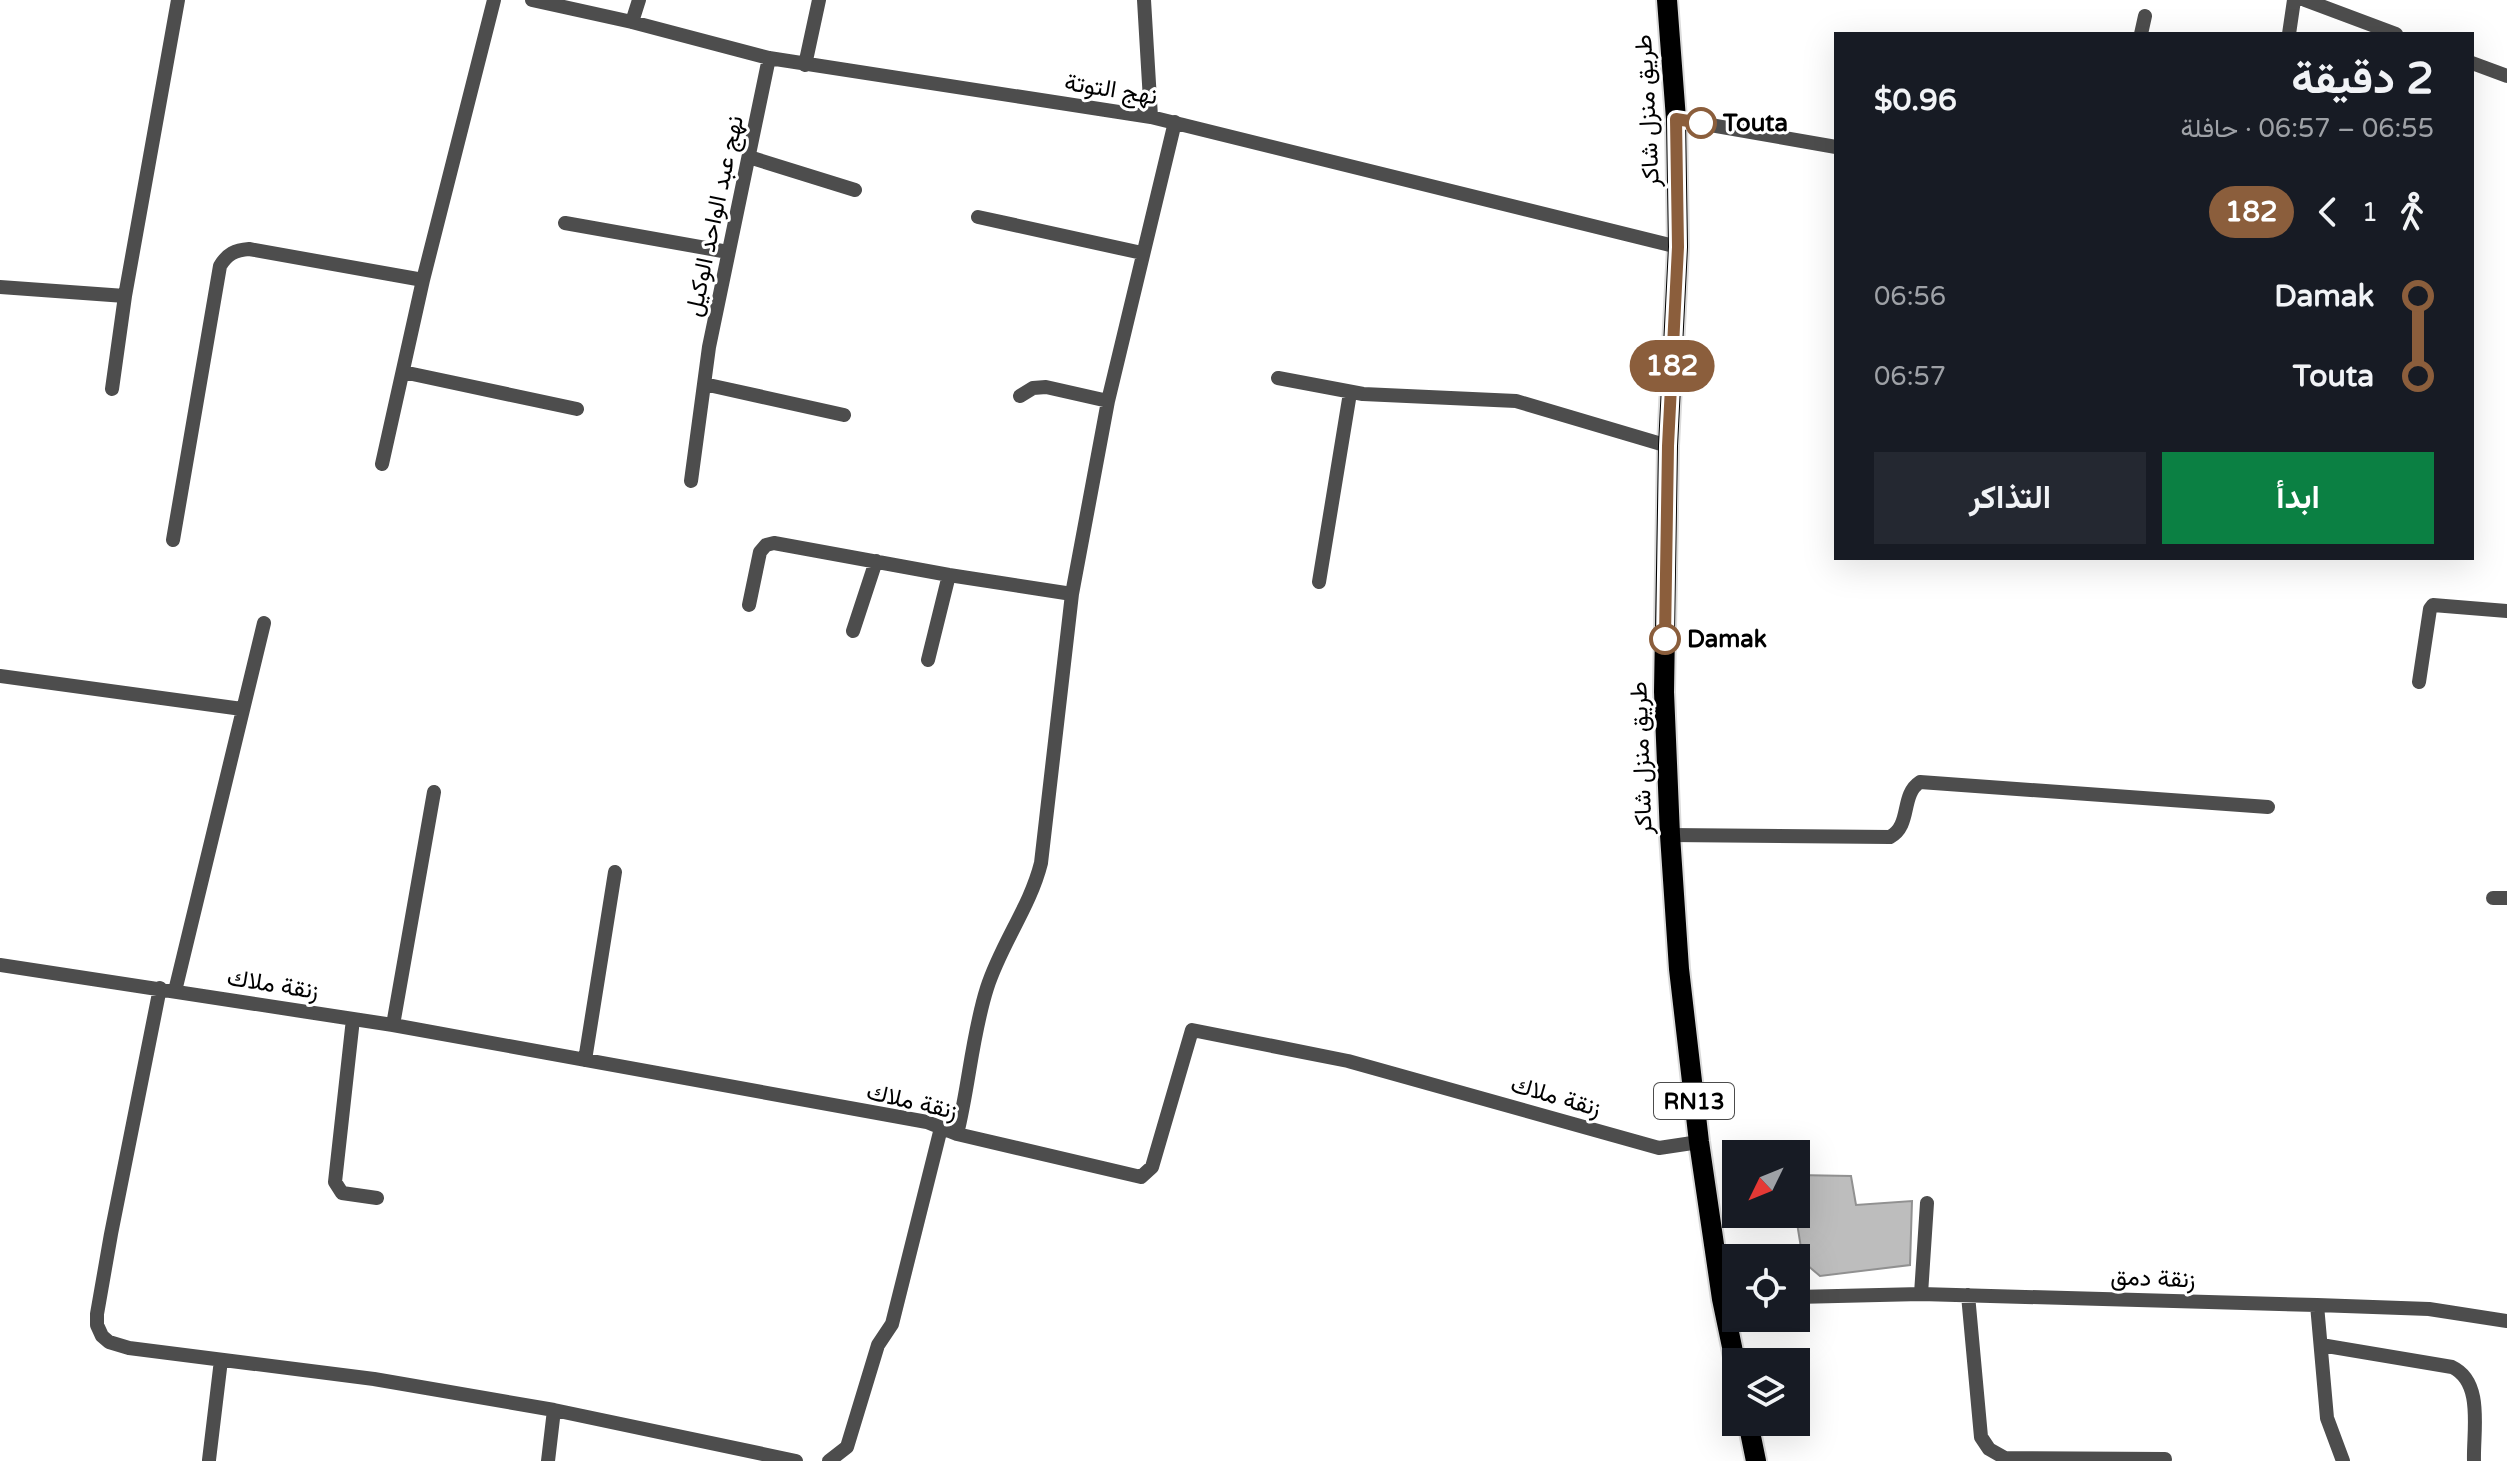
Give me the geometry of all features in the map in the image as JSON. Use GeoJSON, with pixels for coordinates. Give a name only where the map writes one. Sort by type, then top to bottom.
{"type":"FeatureCollection","features":[{"type":"Feature","properties":{"kind":"main road","name":"طريق منزل شاكر"},"geometry":{"type":"LineString","coordinates":[[1667,0],[1676,119],[1678,247],[1668,446],[1664,692],[1670,835],[1679,969],[1699,1142],[1722,1262]]}},
{"type":"Feature","properties":{"kind":"main road"},"geometry":{"type":"LineString","coordinates":[[1751,1436],[1756,1461]]}},
{"type":"Feature","properties":{"kind":"street"},"geometry":{"type":"LineString","coordinates":[[112,389],[125,296],[178,0]]}},
{"type":"Feature","properties":{"kind":"street"},"geometry":{"type":"LineString","coordinates":[[382,464],[423,280],[494,0]]}},
{"type":"Feature","properties":{"kind":"street","name":"نهج التوتة"},"geometry":{"type":"LineString","coordinates":[[532,0],[805,65],[1175,122],[1678,247]]}},
{"type":"Feature","properties":{"kind":"street"},"geometry":{"type":"LineString","coordinates":[[632,22],[639,0]]}},
{"type":"Feature","properties":{"kind":"street"},"geometry":{"type":"LineString","coordinates":[[805,65],[819,0]]}},
{"type":"Feature","properties":{"kind":"street"},"geometry":{"type":"LineString","coordinates":[[1144,0],[1151,117]]}},
{"type":"Feature","properties":{"kind":"street"},"geometry":{"type":"LineString","coordinates":[[2289,32],[2294,0]]}},
{"type":"Feature","properties":{"kind":"street"},"geometry":{"type":"LineString","coordinates":[[2305,0],[2391,32]]}},
{"type":"Feature","properties":{"kind":"street"},"geometry":{"type":"LineString","coordinates":[[2141,32],[2145,16]]}},
{"type":"Feature","properties":{"kind":"street","name":"نهج عبد الواحد الوكيل"},"geometry":{"type":"LineString","coordinates":[[691,481],[709,347],[769,58]]}},
{"type":"Feature","properties":{"kind":"street"},"geometry":{"type":"LineString","coordinates":[[2474,64],[2507,76]]}},
{"type":"Feature","properties":{"kind":"street"},"geometry":{"type":"LineString","coordinates":[[1676,119],[1834,147]]}},
{"type":"Feature","properties":{"kind":"street"},"geometry":{"type":"LineString","coordinates":[[957,1134],[987,986],[1005,943],[1030,897],[1041,863],[1072,594],[1108,401],[1175,122]]}},
{"type":"Feature","properties":{"kind":"street"},"geometry":{"type":"LineString","coordinates":[[749,157],[855,190]]}},
{"type":"Feature","properties":{"kind":"street"},"geometry":{"type":"LineString","coordinates":[[978,217],[1142,253]]}},
{"type":"Feature","properties":{"kind":"street"},"geometry":{"type":"LineString","coordinates":[[565,223],[728,252]]}},
{"type":"Feature","properties":{"kind":"street"},"geometry":{"type":"LineString","coordinates":[[173,540],[220,266],[228,256],[235,251],[249,249],[423,280]]}},
{"type":"Feature","properties":{"kind":"street"},"geometry":{"type":"LineString","coordinates":[[0,287],[125,296]]}},
{"type":"Feature","properties":{"kind":"street"},"geometry":{"type":"LineString","coordinates":[[403,372],[577,409]]}},
{"type":"Feature","properties":{"kind":"street"},"geometry":{"type":"LineString","coordinates":[[1278,378],[1350,393],[1516,401],[1668,446]]}},
{"type":"Feature","properties":{"kind":"street"},"geometry":{"type":"LineString","coordinates":[[704,384],[844,415]]}},
{"type":"Feature","properties":{"kind":"street"},"geometry":{"type":"LineString","coordinates":[[1020,396],[1033,388],[1046,387],[1108,401]]}},
{"type":"Feature","properties":{"kind":"street"},"geometry":{"type":"LineString","coordinates":[[1319,582],[1350,393]]}},
{"type":"Feature","properties":{"kind":"street"},"geometry":{"type":"LineString","coordinates":[[749,605],[760,552],[769,544],[1072,594]]}},
{"type":"Feature","properties":{"kind":"street"},"geometry":{"type":"LineString","coordinates":[[853,631],[876,561]]}},
{"type":"Feature","properties":{"kind":"street"},"geometry":{"type":"LineString","coordinates":[[928,660],[949,575]]}},
{"type":"Feature","properties":{"kind":"street"},"geometry":{"type":"LineString","coordinates":[[2419,682],[2433,605],[2507,611]]}},
{"type":"Feature","properties":{"kind":"street"},"geometry":{"type":"LineString","coordinates":[[175,991],[264,623]]}},
{"type":"Feature","properties":{"kind":"street"},"geometry":{"type":"LineString","coordinates":[[0,676],[242,709]]}},
{"type":"Feature","properties":{"kind":"street"},"geometry":{"type":"LineString","coordinates":[[1670,835],[1890,837],[1902,828],[1911,790],[1920,782],[2268,807]]}},
{"type":"Feature","properties":{"kind":"street"},"geometry":{"type":"LineString","coordinates":[[393,1025],[434,792]]}},
{"type":"Feature","properties":{"kind":"street"},"geometry":{"type":"LineString","coordinates":[[585,1060],[615,872]]}},
{"type":"Feature","properties":{"kind":"street","name":"زنقة ملاك"},"geometry":{"type":"LineString","coordinates":[[0,965],[393,1025],[927,1122],[957,1134],[1141,1177],[1152,1167],[1192,1030],[1348,1061],[1659,1148],[1699,1142]]}},
{"type":"Feature","properties":{"kind":"street"},"geometry":{"type":"LineString","coordinates":[[160,988],[111,1234],[97,1325],[102,1336],[122,1347],[374,1379],[554,1410],[796,1461]]}},
{"type":"Feature","properties":{"kind":"street"},"geometry":{"type":"LineString","coordinates":[[353,1019],[335,1182],[342,1193],[377,1198]]}},
{"type":"Feature","properties":{"kind":"street"},"geometry":{"type":"LineString","coordinates":[[829,1461],[847,1447],[878,1345],[892,1324],[941,1128]]}},
{"type":"Feature","properties":{"kind":"street"},"geometry":{"type":"LineString","coordinates":[[1921,1294],[1927,1203]]}},
{"type":"Feature","properties":{"kind":"street","name":"زنقة دمق"},"geometry":{"type":"LineString","coordinates":[[1810,1297],[1921,1294],[2317,1305],[2429,1309],[2507,1321]]}},
{"type":"Feature","properties":{"kind":"street"},"geometry":{"type":"LineString","coordinates":[[1968,1295],[1981,1437],[1989,1449],[2005,1458],[2165,1459]]}},
{"type":"Feature","properties":{"kind":"street"},"geometry":{"type":"LineString","coordinates":[[2317,1305],[2327,1418],[2343,1461]]}},
{"type":"Feature","properties":{"kind":"street"},"geometry":{"type":"LineString","coordinates":[[2321,1345],[2460,1370],[2472,1388],[2474,1461]]}},
{"type":"Feature","properties":{"kind":"street"},"geometry":{"type":"LineString","coordinates":[[209,1460],[221,1360]]}},
{"type":"Feature","properties":{"kind":"street"},"geometry":{"type":"LineString","coordinates":[[548,1461],[554,1410]]}},
{"type":"Feature","properties":{"kind":"building"},"geometry":{"type":"Polygon","coordinates":[[[1810,1175],[1851,1176],[1856,1205],[1912,1201],[1910,1265],[1820,1276],[1810,1268],[1810,1244],[1800,1244],[1798,1228],[1810,1228],[1810,1175]]]}},
{"type":"Feature","properties":{"kind":"bus line","name":"182"},"geometry":{"type":"LineString","coordinates":[[1665,639],[1668,446],[1678,247],[1676,119],[1701,123]]}},
{"type":"Feature","properties":{"kind":"place","name":"Touta"},"geometry":{"type":"Point","coordinates":[1701,123]}},
{"type":"Feature","properties":{"kind":"place","name":"Damak"},"geometry":{"type":"Point","coordinates":[1665,639]}}]}
